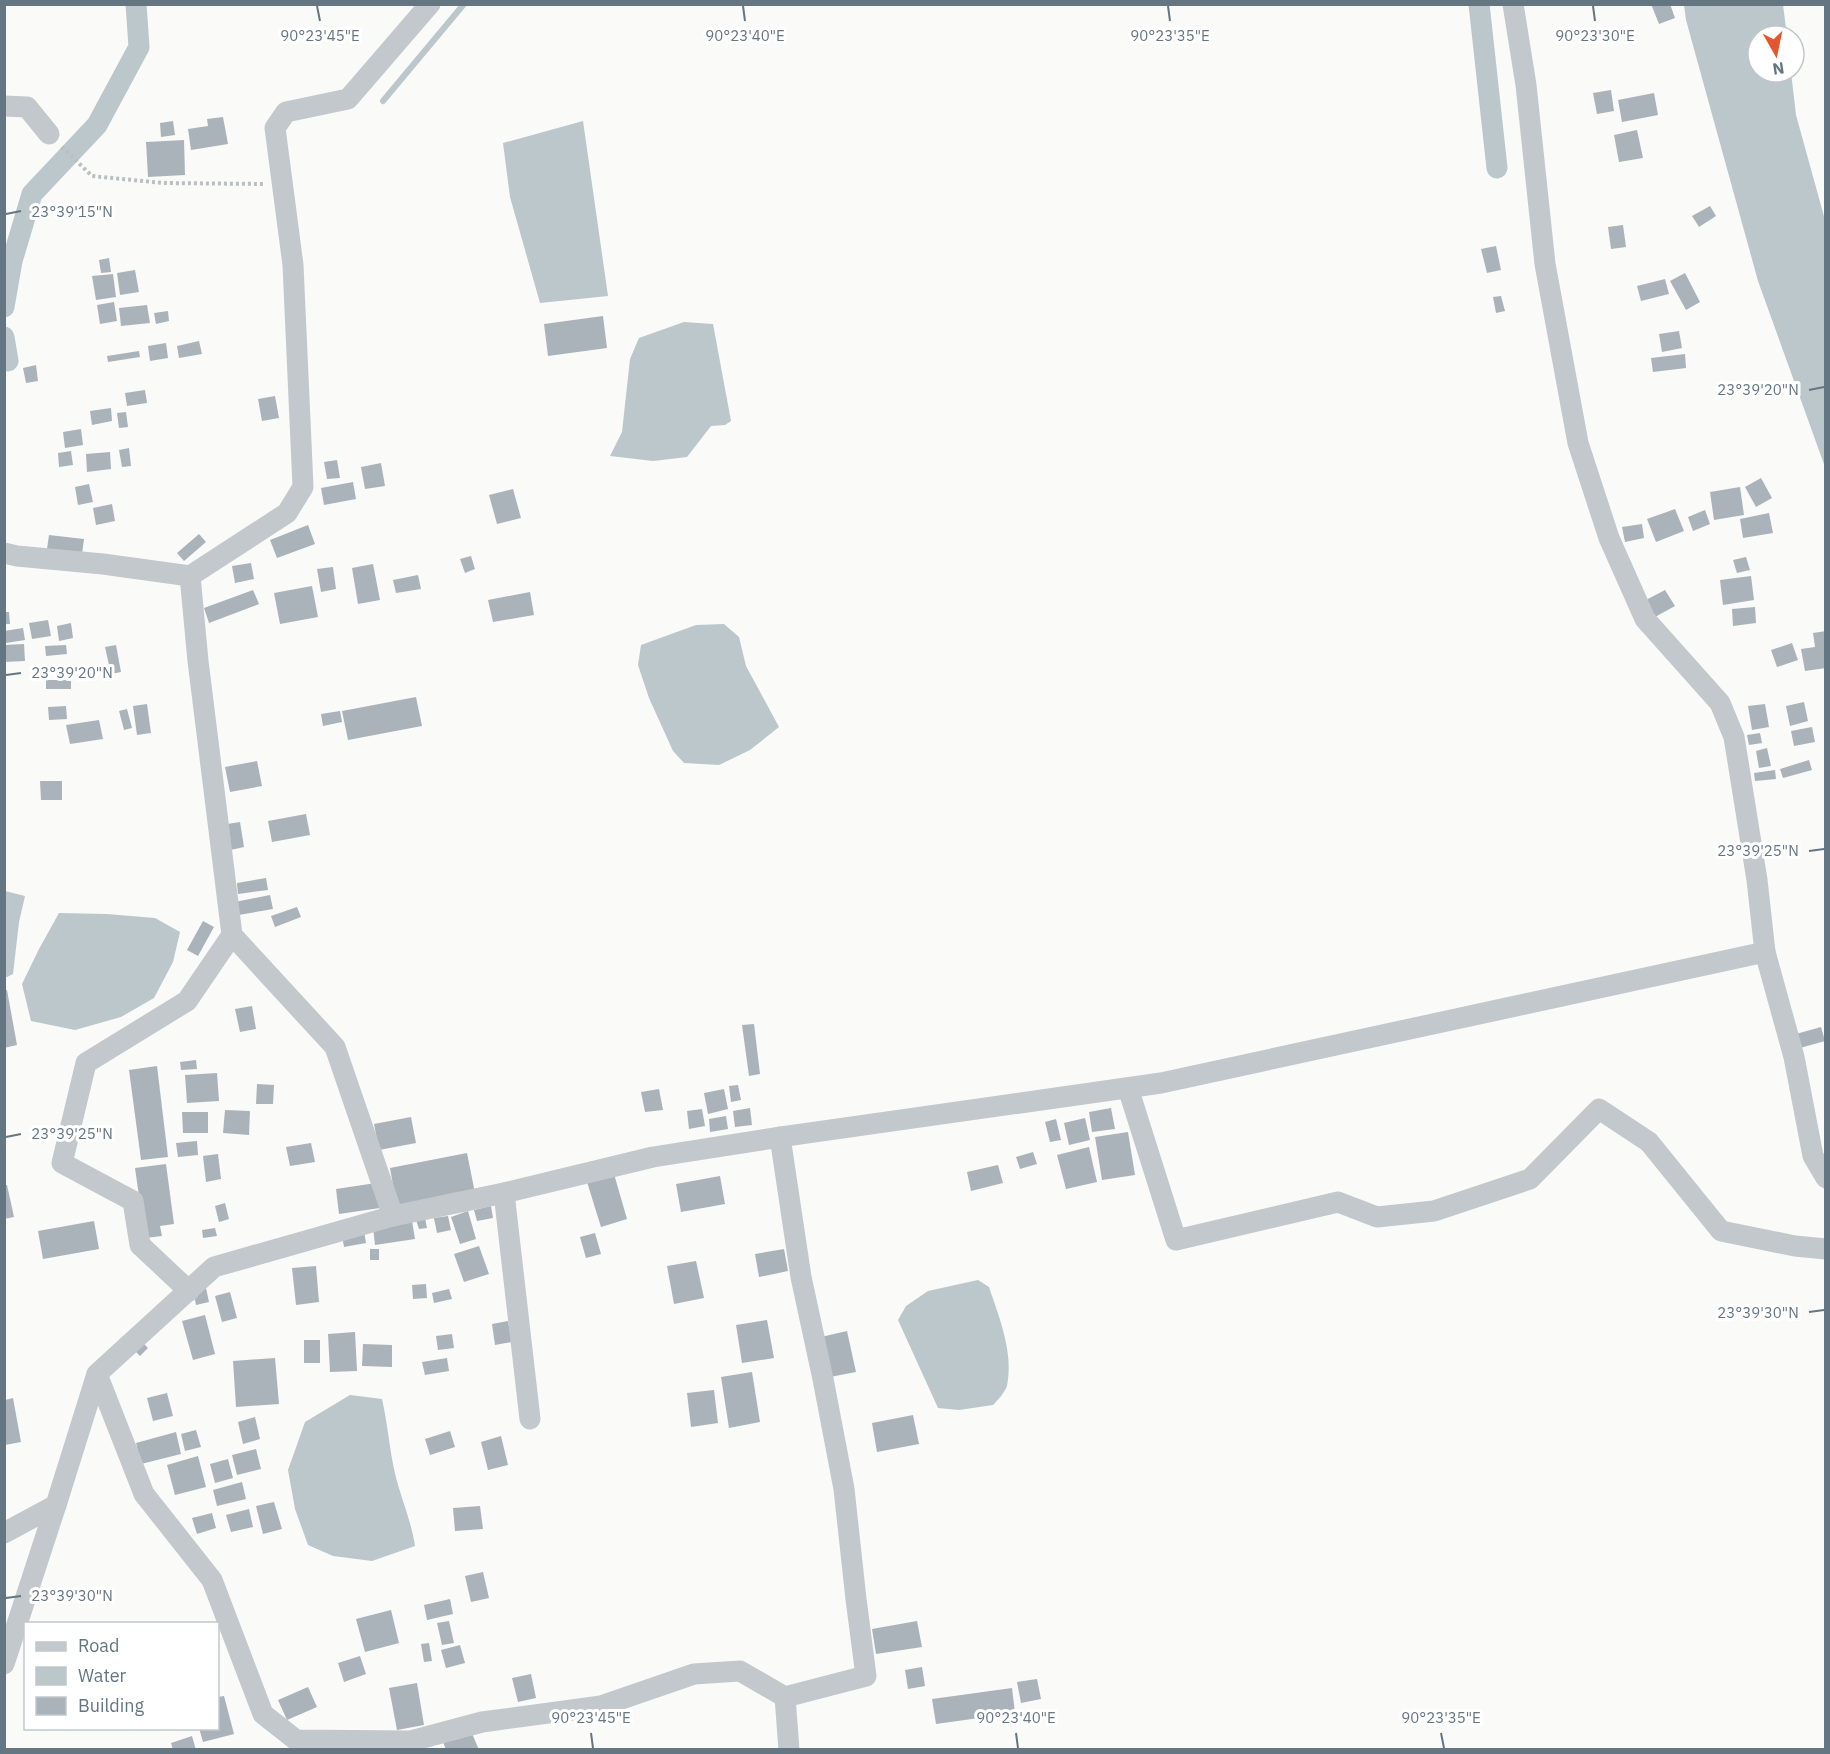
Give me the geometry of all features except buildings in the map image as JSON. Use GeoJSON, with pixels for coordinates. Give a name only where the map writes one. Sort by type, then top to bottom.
{"type":"FeatureCollection","features":[{"type":"Feature","properties":{"kind":"street"},"geometry":{"type":"LineString","coordinates":[[11,554],[190,576],[287,513],[303,487],[293,265],[275,128],[286,112],[348,99],[430,4]]}},
{"type":"Feature","properties":{"kind":"street"},"geometry":{"type":"LineString","coordinates":[[1513,4],[1526,85],[1545,264],[1578,443],[1609,538],[1645,619],[1720,704],[1734,737],[1766,952],[1794,1057],[1813,1156],[1826,1178]]}},
{"type":"Feature","properties":{"kind":"street"},"geometry":{"type":"LineString","coordinates":[[4,106],[27,107],[49,134]]}},
{"type":"Feature","properties":{"kind":"street"},"geometry":{"type":"LineString","coordinates":[[190,576],[198,661],[232,934],[334,1047],[393,1216]]}},
{"type":"Feature","properties":{"kind":"street"},"geometry":{"type":"LineString","coordinates":[[189,1291],[140,1245],[133,1201],[62,1163],[86,1063],[186,1001],[232,934]]}},
{"type":"Feature","properties":{"kind":"street"},"geometry":{"type":"LineString","coordinates":[[4,1664],[97,1374],[214,1267],[393,1216],[504,1193],[652,1157],[1161,1083],[1766,952]]}},
{"type":"Feature","properties":{"kind":"street"},"geometry":{"type":"LineString","coordinates":[[1128,1088],[1176,1240],[1338,1202],[1377,1217],[1434,1211],[1530,1179],[1599,1109],[1649,1142],[1721,1231],[1826,1250]]}},
{"type":"Feature","properties":{"kind":"street"},"geometry":{"type":"LineString","coordinates":[[97,1374],[144,1494],[212,1580],[263,1714],[296,1740],[411,1741],[482,1722],[601,1706],[694,1674],[740,1671],[785,1697],[866,1676],[844,1490],[801,1277],[780,1137]]}},
{"type":"Feature","properties":{"kind":"street"},"geometry":{"type":"LineString","coordinates":[[504,1193],[530,1419]]}},
{"type":"Feature","properties":{"kind":"street"},"geometry":{"type":"LineString","coordinates":[[4,1533],[56,1505]]}},
{"type":"Feature","properties":{"kind":"street"},"geometry":{"type":"LineString","coordinates":[[785,1697],[789,1749]]}},
{"type":"Feature","properties":{"kind":"path"},"geometry":{"type":"LineString","coordinates":[[49,134],[92,176],[163,183],[281,184]]}},
{"type":"Feature","properties":{"kind":"water"},"geometry":{"type":"Polygon","coordinates":[[[1684,5],[1783,5],[1785,24],[1746,24],[1746,84],[1792,84],[1796,115],[1825,220],[1825,467],[1758,281],[1686,20],[1684,5]]]}},
{"type":"Feature","properties":{"kind":"water"},"geometry":{"type":"Polygon","coordinates":[[[583,121],[608,296],[540,303],[510,197],[503,143],[583,121]]]}},
{"type":"Feature","properties":{"kind":"water"},"geometry":{"type":"Polygon","coordinates":[[[684,322],[713,324],[731,421],[725,425],[711,426],[687,457],[653,461],[610,456],[622,432],[630,359],[639,338],[684,322]]]}},
{"type":"Feature","properties":{"kind":"water"},"geometry":{"type":"Polygon","coordinates":[[[724,624],[739,637],[746,666],[779,727],[750,750],[719,765],[684,763],[673,751],[649,698],[638,665],[641,645],[696,625],[724,624]]]}},
{"type":"Feature","properties":{"kind":"water"},"geometry":{"type":"Polygon","coordinates":[[[5,891],[25,896],[19,922],[13,974],[5,978],[5,891]]]}},
{"type":"Feature","properties":{"kind":"water"},"geometry":{"type":"Polygon","coordinates":[[[59,913],[155,918],[180,932],[173,962],[154,998],[121,1017],[75,1030],[31,1021],[22,984],[59,913]]]}},
{"type":"Feature","properties":{"kind":"water"},"geometry":{"type":"Polygon","coordinates":[[[978,1280],[989,1287],[1001,1323],[1009,1361],[1007,1386],[993,1405],[959,1410],[938,1408],[898,1320],[906,1306],[928,1291],[978,1280]]]}},
{"type":"Feature","properties":{"kind":"water"},"geometry":{"type":"Polygon","coordinates":[[[350,1395],[382,1399],[395,1474],[415,1546],[372,1561],[333,1556],[308,1545],[295,1509],[288,1470],[305,1422],[350,1395]]]}},
{"type":"Feature","properties":{"kind":"waterway"},"geometry":{"type":"LineString","coordinates":[[4,307],[12,261],[32,194],[97,125],[139,47],[136,4]]}},
{"type":"Feature","properties":{"kind":"waterway"},"geometry":{"type":"LineString","coordinates":[[383,101],[464,4]]}},
{"type":"Feature","properties":{"kind":"waterway"},"geometry":{"type":"LineString","coordinates":[[1479,4],[1497,168]]}},
{"type":"Feature","properties":{"kind":"waterway"},"geometry":{"type":"LineString","coordinates":[[4,337],[8,361]]}}]}
